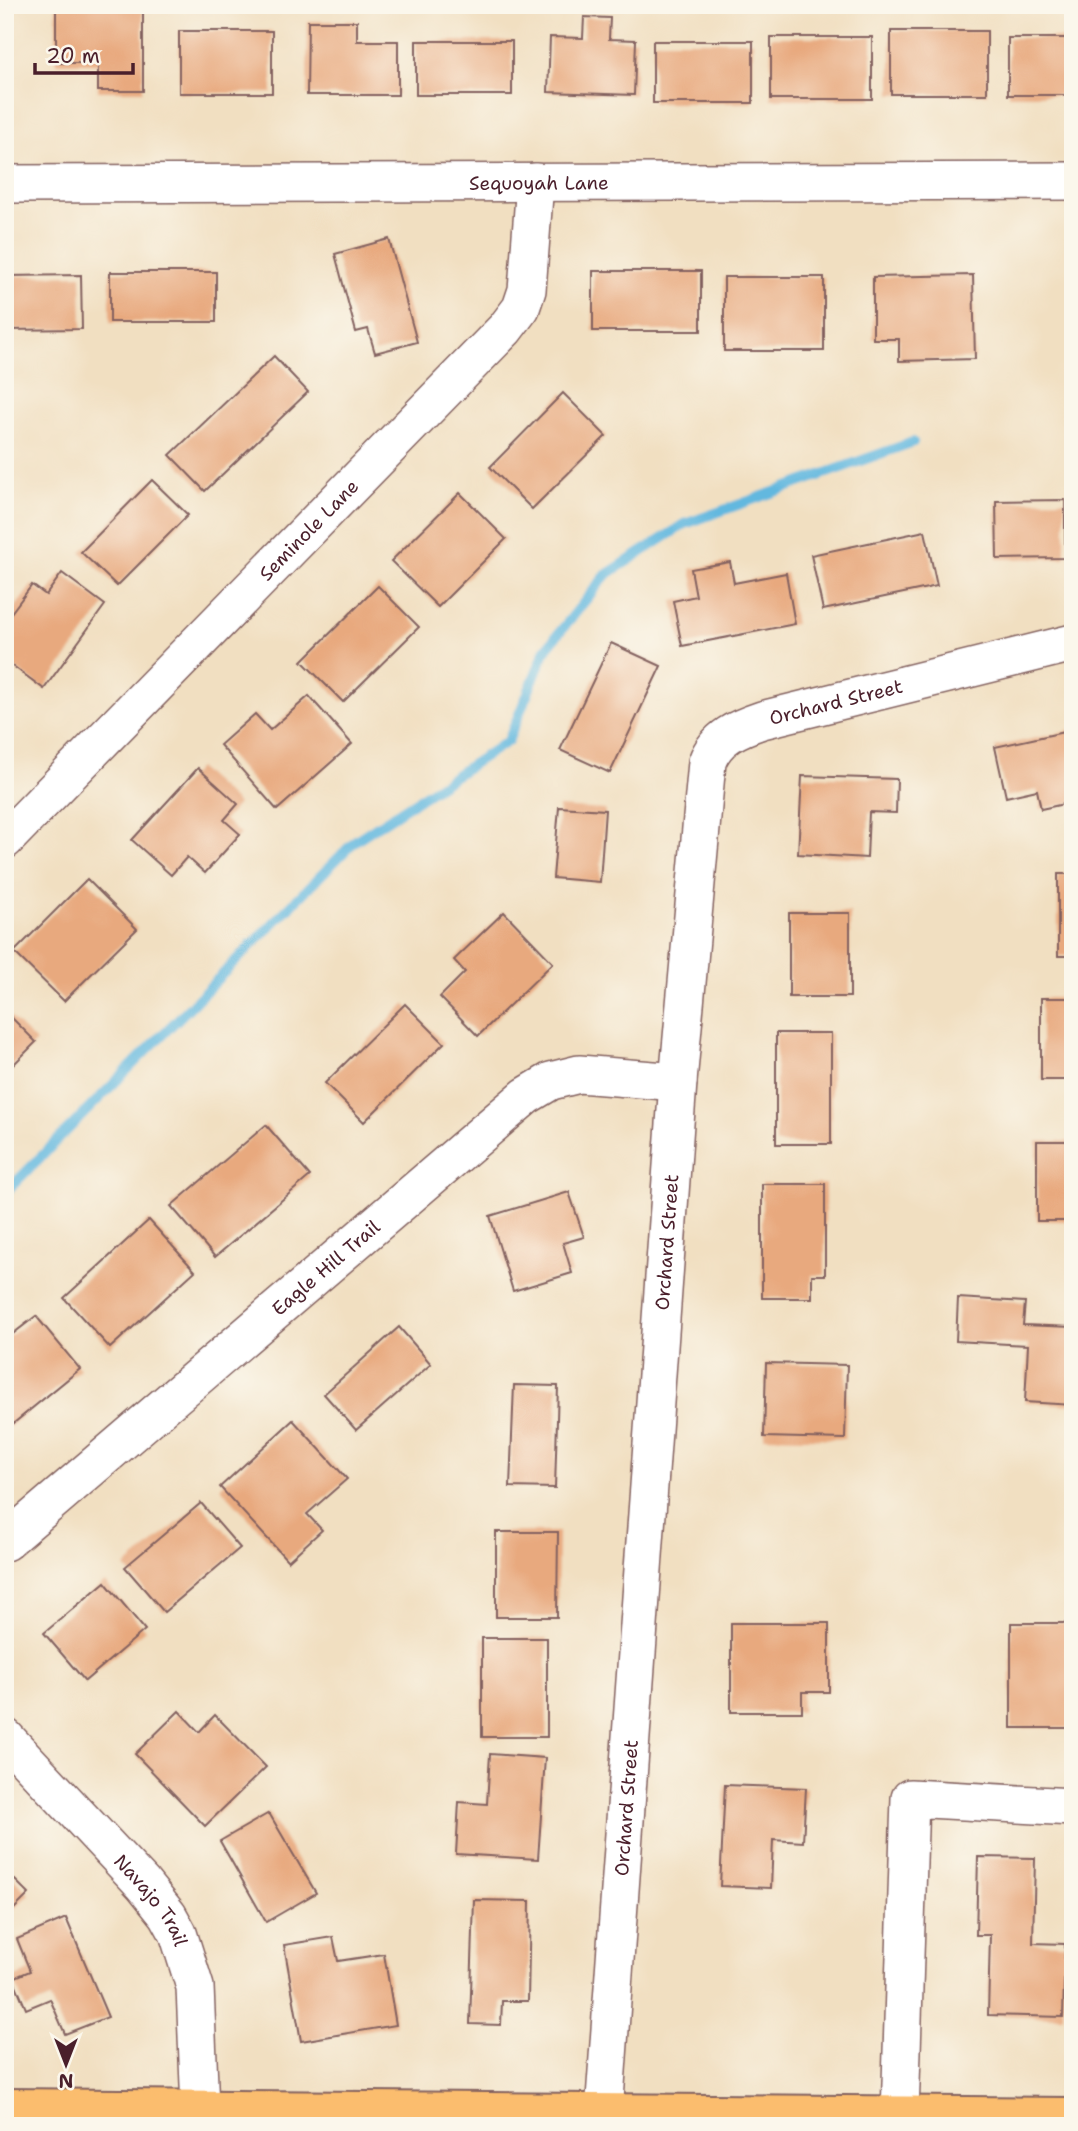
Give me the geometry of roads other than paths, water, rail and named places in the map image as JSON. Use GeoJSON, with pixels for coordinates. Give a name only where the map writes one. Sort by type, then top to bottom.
{"type":"FeatureCollection","features":[{"type":"Feature","properties":{"kind":"main road"},"geometry":{"type":"LineString","coordinates":[[5,2108],[1073,2117]]}},
{"type":"Feature","properties":{"kind":"street","name":"Sequoyah Lane"},"geometry":{"type":"LineString","coordinates":[[5,184],[1073,181]]}},
{"type":"Feature","properties":{"kind":"street","name":"Seminole Lane"},"geometry":{"type":"LineString","coordinates":[[5,840],[505,329],[521,307],[527,290],[535,182]]}},
{"type":"Feature","properties":{"kind":"street","name":"Orchard Street"},"geometry":{"type":"LineString","coordinates":[[604,2113],[678,1082],[707,762],[714,747],[731,732],[762,720],[1073,643]]}},
{"type":"Feature","properties":{"kind":"street","name":"Eagle Hill Trail"},"geometry":{"type":"LineString","coordinates":[[5,1542],[526,1096],[551,1081],[579,1074],[678,1082]]}},
{"type":"Feature","properties":{"kind":"street","name":"Navajo Trail"},"geometry":{"type":"LineString","coordinates":[[5,1737],[143,1884],[178,1933],[195,1987],[200,2109]]}},
{"type":"Feature","properties":{"kind":"street"},"geometry":{"type":"LineString","coordinates":[[900,2115],[910,1798],[1073,1807]]}},
{"type":"Feature","properties":{"kind":"waterway"},"geometry":{"type":"LineString","coordinates":[[5,1193],[356,840],[508,741],[546,649],[606,575],[685,524],[913,442]]}}]}
